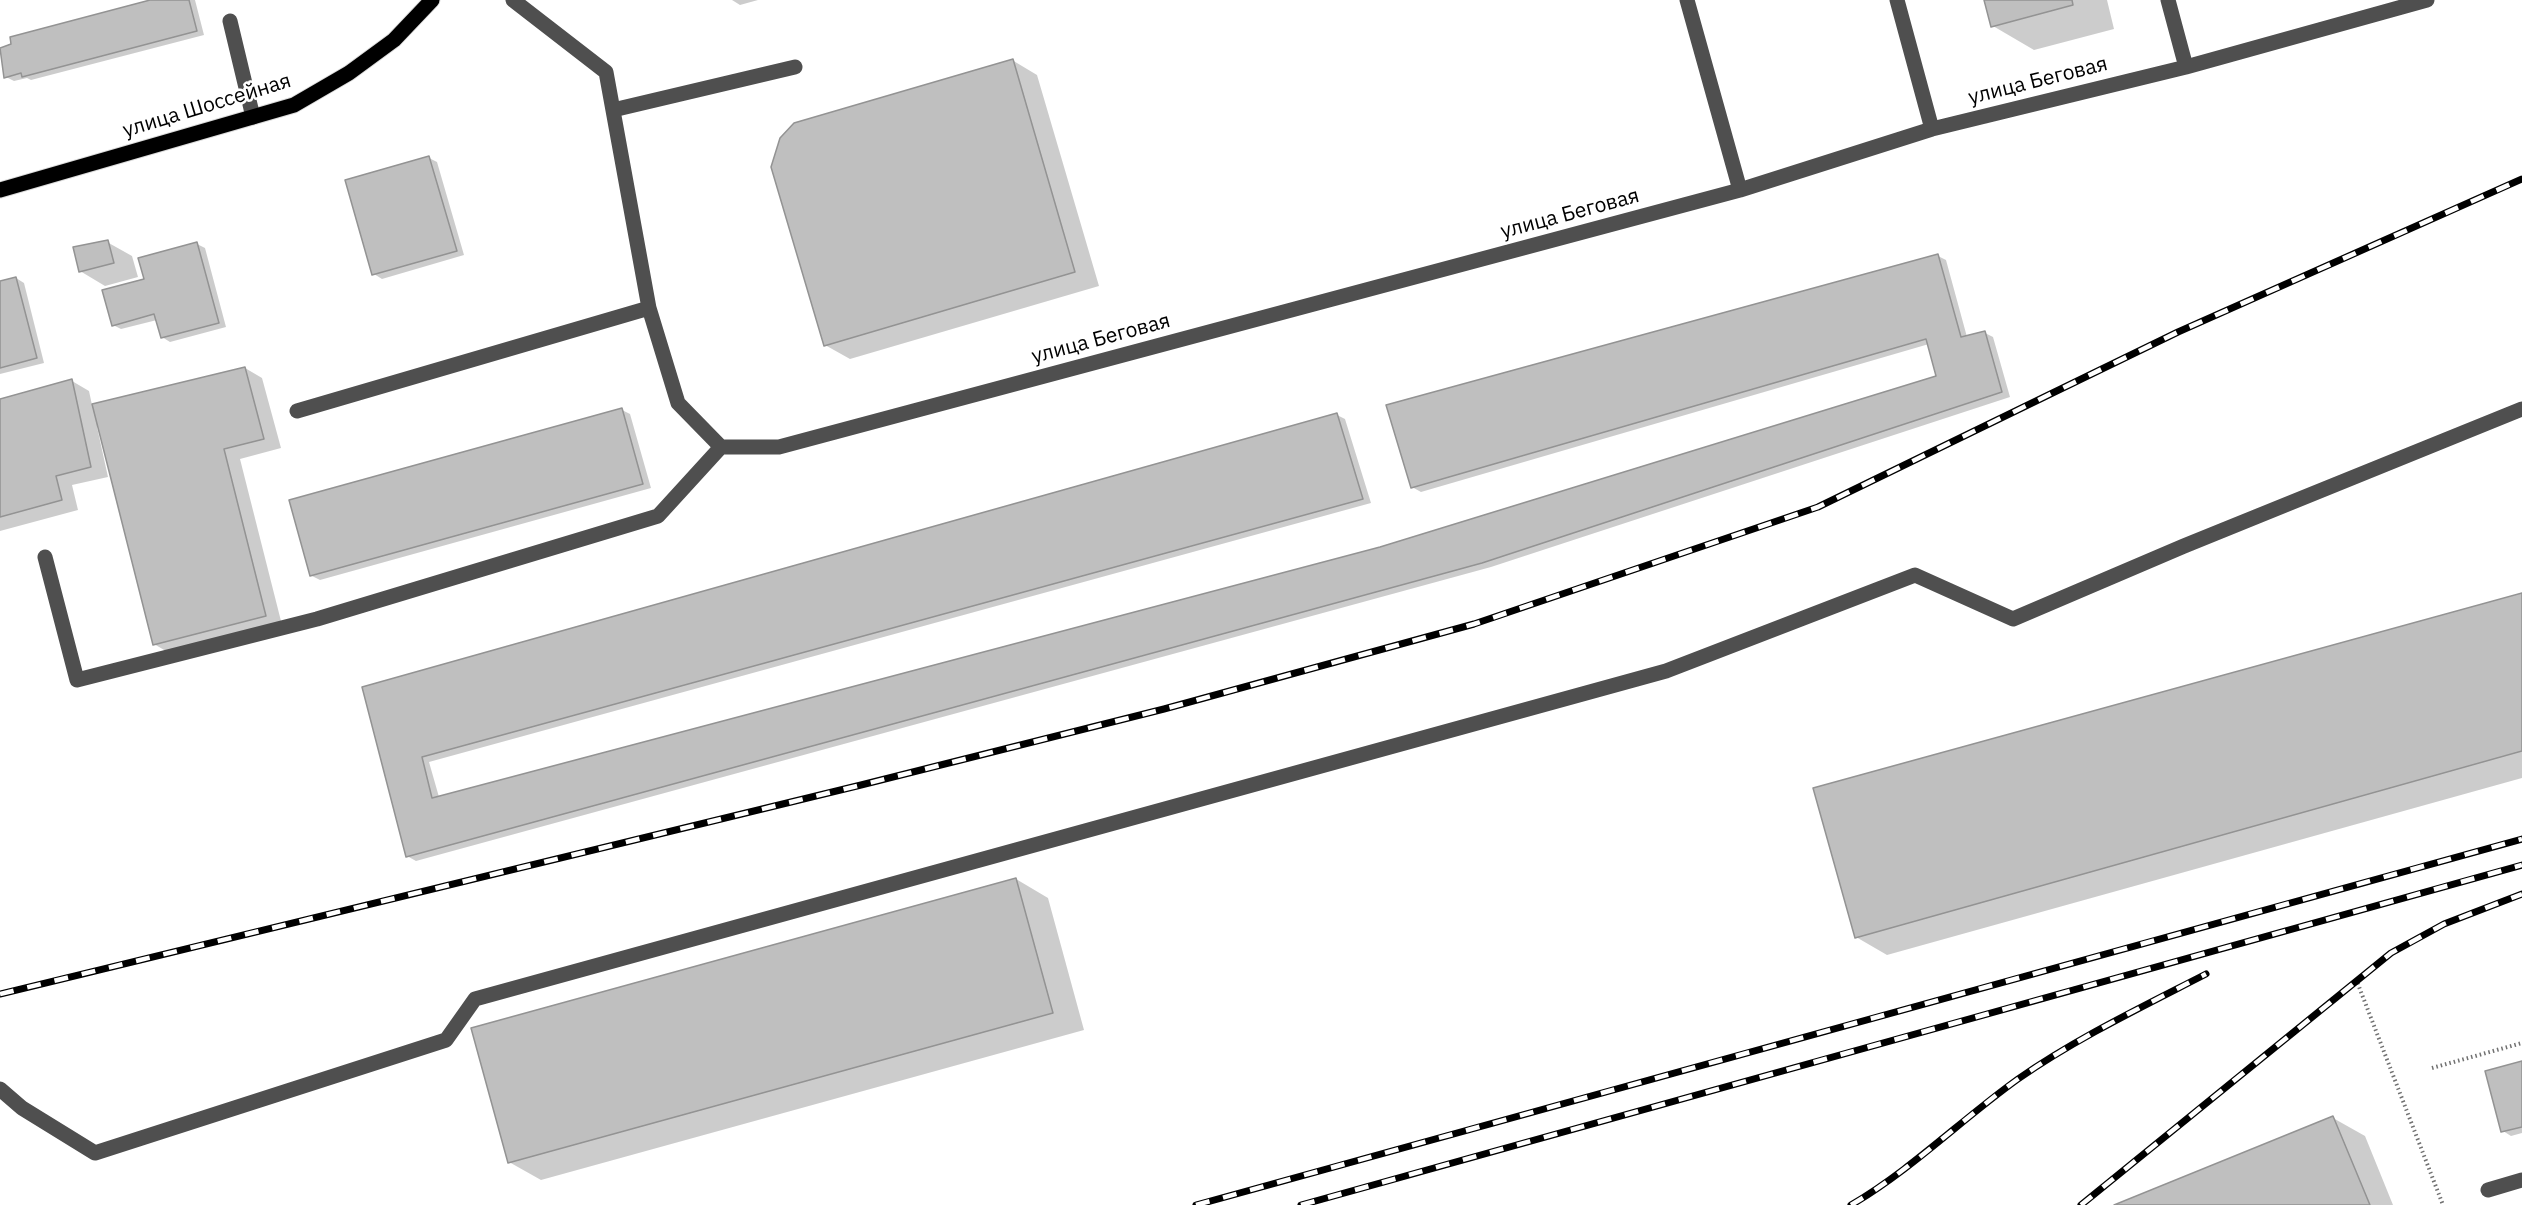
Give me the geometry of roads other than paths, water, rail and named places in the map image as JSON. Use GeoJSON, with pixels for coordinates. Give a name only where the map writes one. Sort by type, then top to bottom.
{"type":"FeatureCollection","features":[{"type":"Feature","properties":{"kind":"main road","name":"улица Шоссейная"},"geometry":{"type":"LineString","coordinates":[[0,190],[294,105],[349,73],[394,40],[432,0]]}},
{"type":"Feature","properties":{"kind":"street"},"geometry":{"type":"LineString","coordinates":[[45,557],[76,680],[317,619],[658,516],[721,447],[678,403],[649,308],[606,72],[513,0]]}},
{"type":"Feature","properties":{"kind":"street"},"geometry":{"type":"LineString","coordinates":[[1687,0],[1740,190]]}},
{"type":"Feature","properties":{"kind":"street"},"geometry":{"type":"LineString","coordinates":[[1897,0],[1932,129]]}},
{"type":"Feature","properties":{"kind":"street"},"geometry":{"type":"LineString","coordinates":[[2168,0],[2186,67]]}},
{"type":"Feature","properties":{"kind":"street","name":"улица Беговая"},"geometry":{"type":"LineString","coordinates":[[721,447],[779,447],[1740,190],[1932,129],[2186,67],[2427,0]]}},
{"type":"Feature","properties":{"kind":"street"},"geometry":{"type":"LineString","coordinates":[[230,21],[253,117]]}},
{"type":"Feature","properties":{"kind":"street"},"geometry":{"type":"LineString","coordinates":[[613,110],[795,67]]}},
{"type":"Feature","properties":{"kind":"street"},"geometry":{"type":"LineString","coordinates":[[297,411],[649,308]]}},
{"type":"Feature","properties":{"kind":"street"},"geometry":{"type":"LineString","coordinates":[[0,1089],[22,1108],[95,1153],[446,1040],[475,999],[1666,671],[1915,575],[2013,619],[2184,546],[2522,409]]}},
{"type":"Feature","properties":{"kind":"street"},"geometry":{"type":"LineString","coordinates":[[2488,1190],[2522,1180]]}},
{"type":"Feature","properties":{"kind":"railway"},"geometry":{"type":"LineString","coordinates":[[0,994],[1164,709],[1474,624],[1818,507],[2178,332],[2522,179]]}},
{"type":"Feature","properties":{"kind":"railway"},"geometry":{"type":"LineString","coordinates":[[1196,1205],[2522,839]]}},
{"type":"Feature","properties":{"kind":"railway"},"geometry":{"type":"LineString","coordinates":[[1301,1205],[2522,865]]}},
{"type":"Feature","properties":{"kind":"railway"},"geometry":{"type":"LineString","coordinates":[[2081,1205],[2391,953],[2444,924],[2522,894]]}},
{"type":"Feature","properties":{"kind":"railway"},"geometry":{"type":"LineString","coordinates":[[1851,1205],[1895,1176],[1997,1094],[2040,1064],[2110,1024],[2206,974]]}}]}
